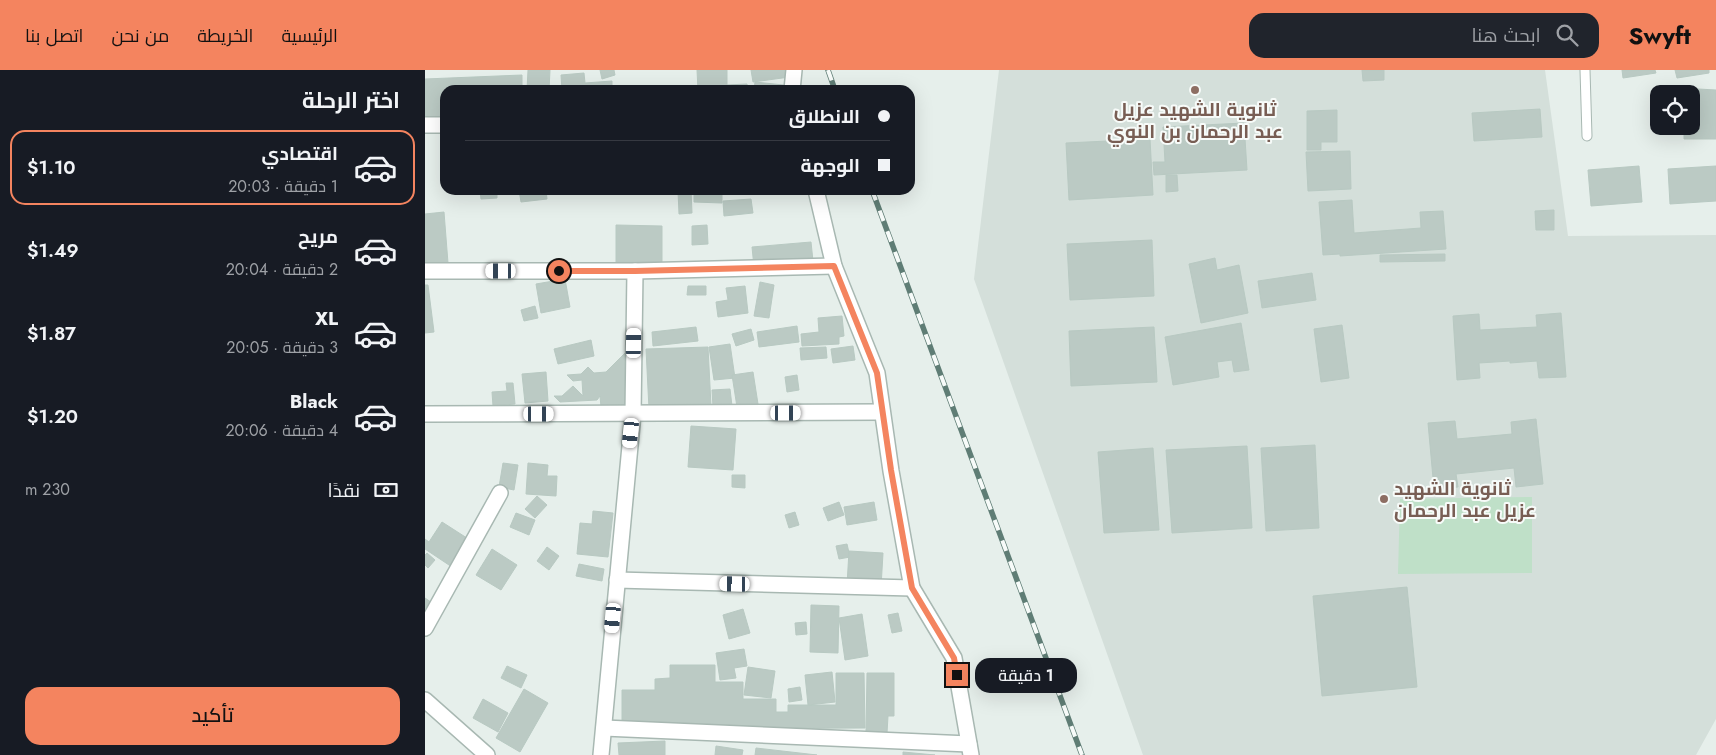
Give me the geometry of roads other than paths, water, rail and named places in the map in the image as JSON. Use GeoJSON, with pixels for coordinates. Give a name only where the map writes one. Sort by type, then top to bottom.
{"type":"FeatureCollection","features":[{"type":"Feature","properties":{"kind":"street"},"geometry":{"type":"LineString","coordinates":[[792,85],[794,70]]}},
{"type":"Feature","properties":{"kind":"street"},"geometry":{"type":"LineString","coordinates":[[425,125],[440,125]]}},
{"type":"Feature","properties":{"kind":"street"},"geometry":{"type":"LineString","coordinates":[[603,728],[970,749],[954,658],[912,588],[877,373],[834,266],[817,195]]}},
{"type":"Feature","properties":{"kind":"street"},"geometry":{"type":"LineString","coordinates":[[425,272],[635,271],[834,266]]}},
{"type":"Feature","properties":{"kind":"street"},"geometry":{"type":"LineString","coordinates":[[601,755],[633,414],[635,271]]}},
{"type":"Feature","properties":{"kind":"street"},"geometry":{"type":"LineString","coordinates":[[425,414],[882,412]]}},
{"type":"Feature","properties":{"kind":"street"},"geometry":{"type":"LineString","coordinates":[[425,628],[500,493]]}},
{"type":"Feature","properties":{"kind":"street"},"geometry":{"type":"LineString","coordinates":[[617,580],[912,588]]}},
{"type":"Feature","properties":{"kind":"street"},"geometry":{"type":"LineString","coordinates":[[425,700],[487,755]]}},
{"type":"Feature","properties":{"kind":"lane"},"geometry":{"type":"LineString","coordinates":[[1585,70],[1587,136]]}},
{"type":"Feature","properties":{"kind":"railway"},"geometry":{"type":"LineString","coordinates":[[828,70],[833,85]]}},
{"type":"Feature","properties":{"kind":"railway"},"geometry":{"type":"LineString","coordinates":[[874,195],[1082,755]]}},
{"type":"Feature","properties":{"kind":"place","name":"ثانوية الشهيد عزيل عبد الرحمان بن النوي"},"geometry":{"type":"Point","coordinates":[1195,90]}},
{"type":"Feature","properties":{"kind":"place","name":"ثانوية الشهيد عزيل عبد الرحمان"},"geometry":{"type":"Point","coordinates":[1384,499]}}]}
